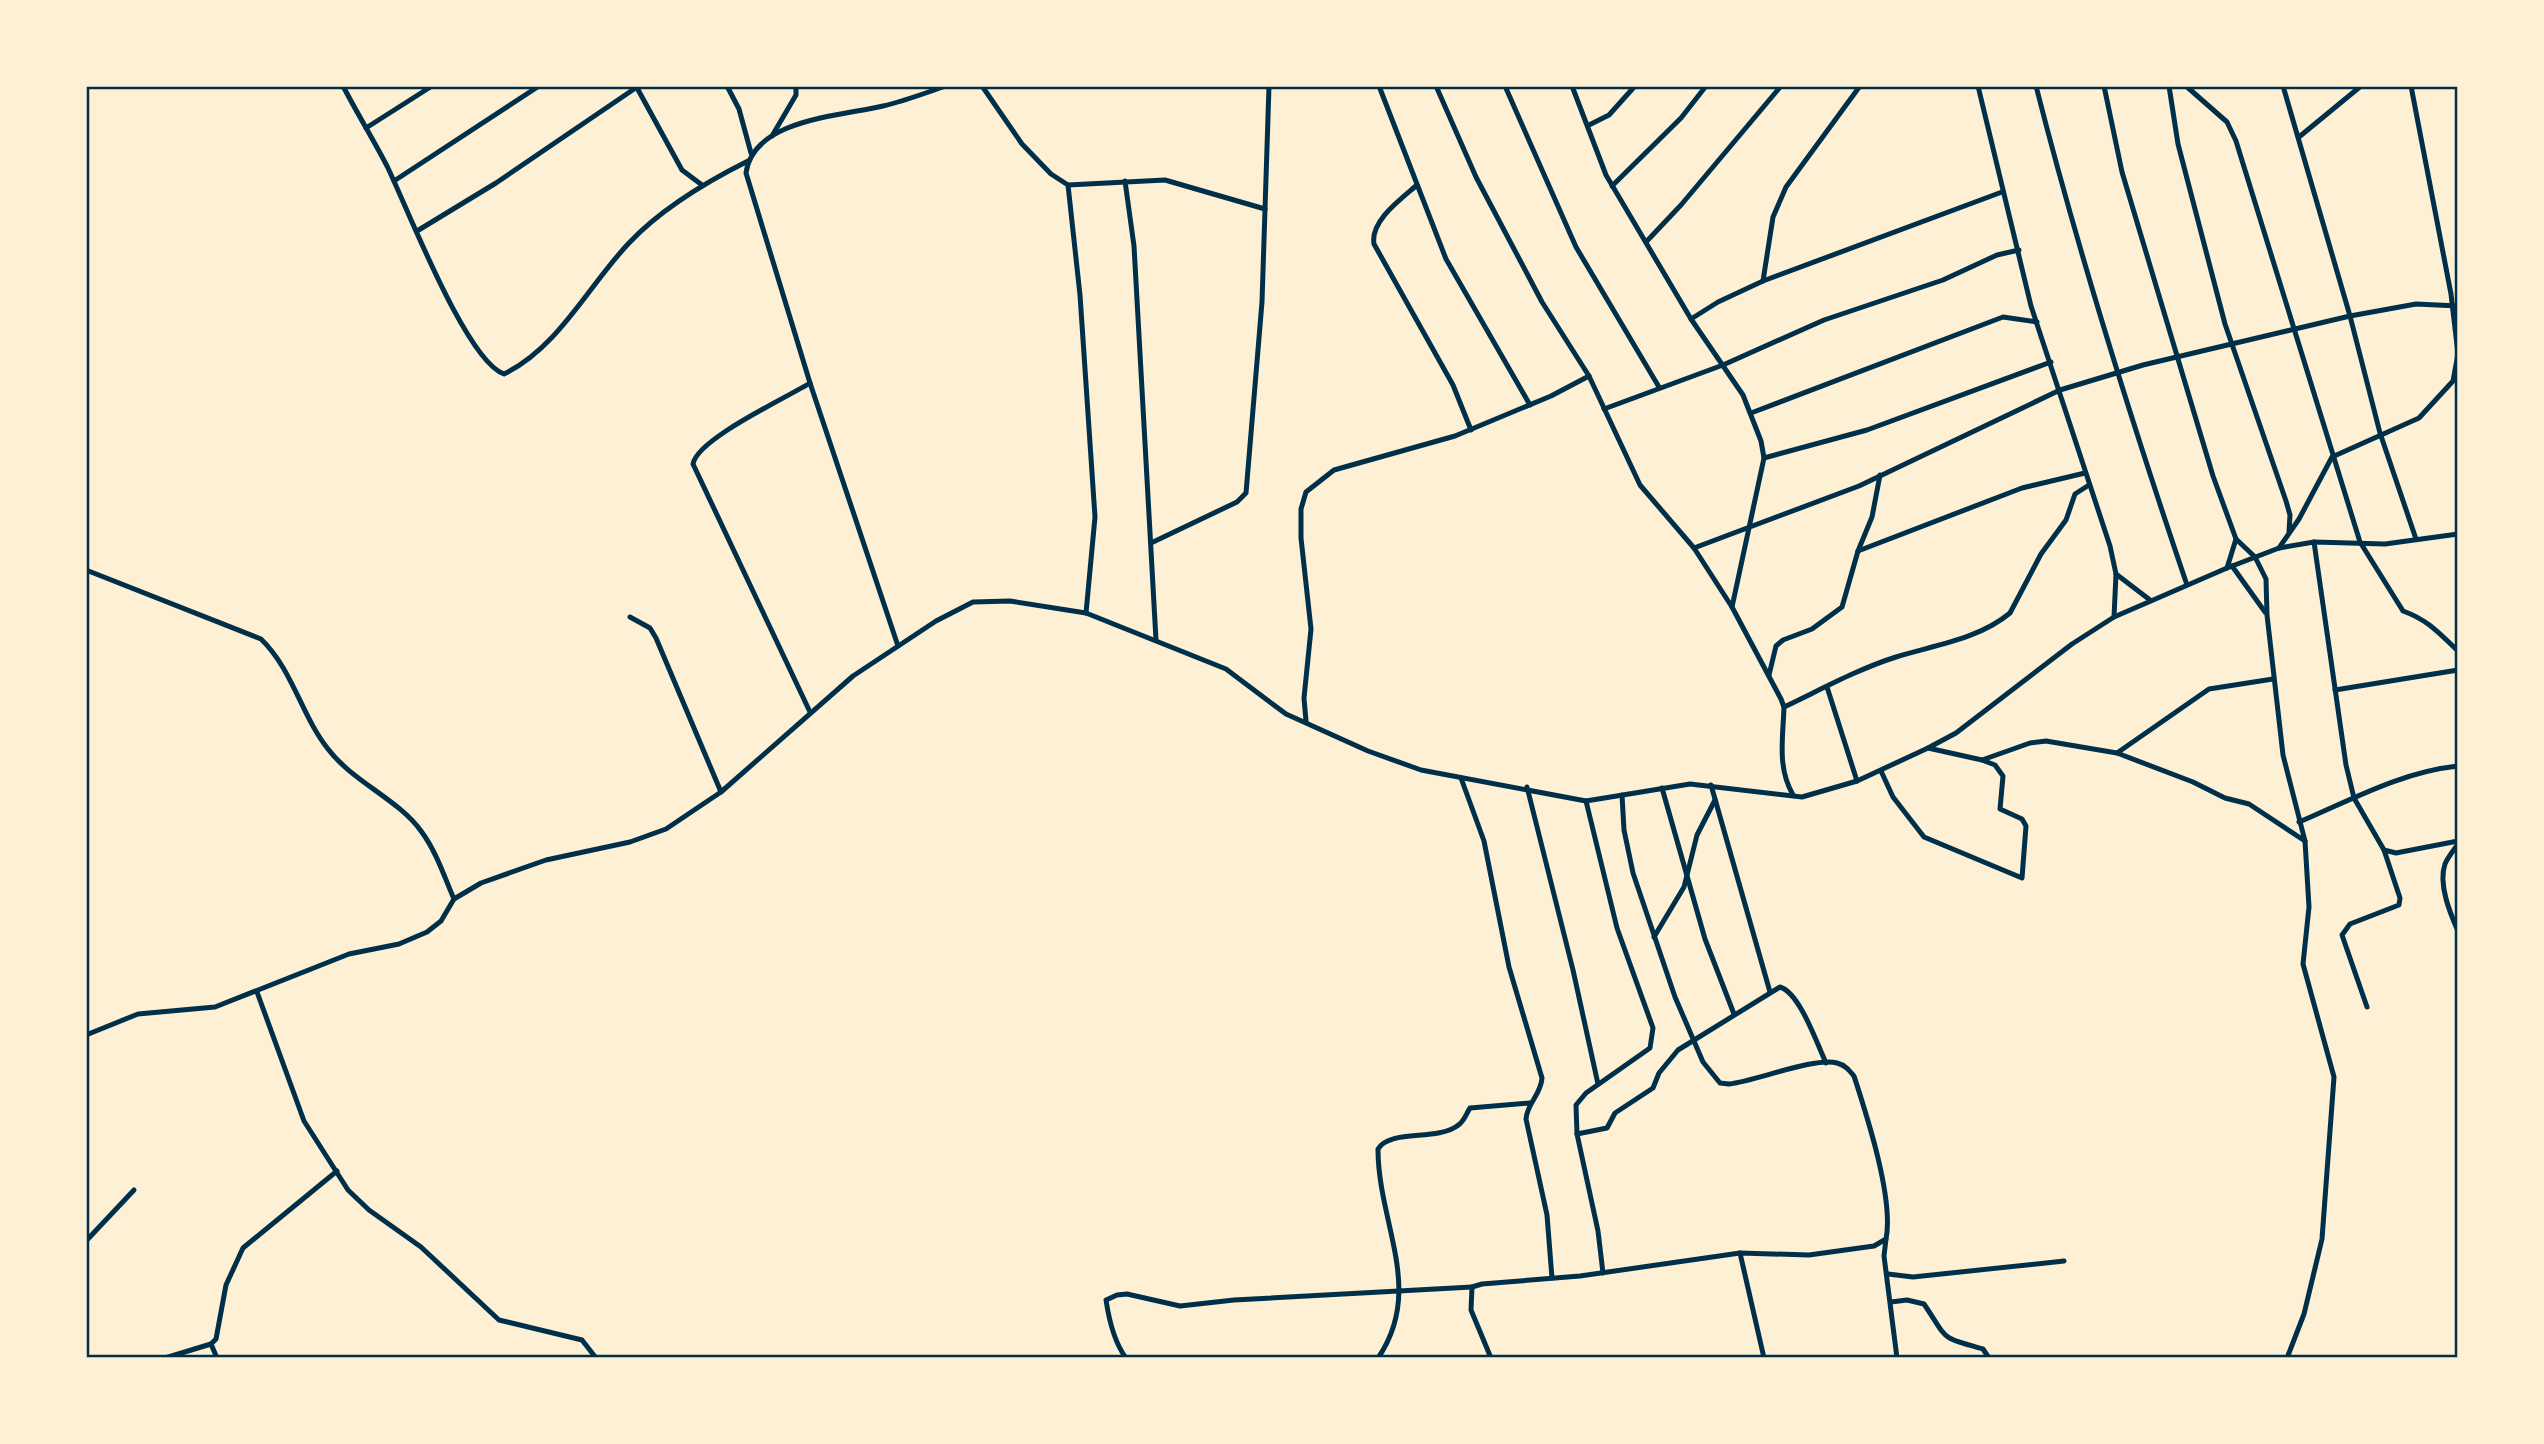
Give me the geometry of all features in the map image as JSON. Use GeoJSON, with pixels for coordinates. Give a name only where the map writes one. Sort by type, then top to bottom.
{"type":"FeatureCollection","features":[{"type":"Feature","properties":{"kind":"street"},"geometry":{"type":"LineString","coordinates":[[343,86],[394,181],[466,333],[485,362],[504,374],[525,362],[553,336],[629,242],[702,185],[748,161]]}},
{"type":"Feature","properties":{"kind":"street"},"geometry":{"type":"LineString","coordinates":[[366,128],[432,86]]}},
{"type":"Feature","properties":{"kind":"street"},"geometry":{"type":"LineString","coordinates":[[394,181],[539,86]]}},
{"type":"Feature","properties":{"kind":"street"},"geometry":{"type":"LineString","coordinates":[[417,231],[496,183],[637,86],[682,170],[702,185]]}},
{"type":"Feature","properties":{"kind":"street"},"geometry":{"type":"LineString","coordinates":[[727,86],[739,109],[751,153]]}},
{"type":"Feature","properties":{"kind":"street"},"geometry":{"type":"LineString","coordinates":[[772,136],[796,95],[796,86]]}},
{"type":"Feature","properties":{"kind":"street"},"geometry":{"type":"LineString","coordinates":[[898,646],[810,383],[748,185],[748,161],[751,153],[772,136],[800,123],[885,106],[946,86]]}},
{"type":"Feature","properties":{"kind":"street"},"geometry":{"type":"LineString","coordinates":[[982,86],[1022,144],[1051,174],[1068,185],[1165,180],[1265,209]]}},
{"type":"Feature","properties":{"kind":"street"},"geometry":{"type":"LineString","coordinates":[[1151,543],[1237,502],[1247,493],[1262,302],[1269,86]]}},
{"type":"Feature","properties":{"kind":"street"},"geometry":{"type":"LineString","coordinates":[[1379,86],[1446,259],[1530,405]]}},
{"type":"Feature","properties":{"kind":"street"},"geometry":{"type":"LineString","coordinates":[[1436,86],[1476,177],[1542,302],[1589,376],[1640,485],[1694,548],[1732,607],[1769,676],[1784,707],[1781,766],[1783,778],[1793,795]]}},
{"type":"Feature","properties":{"kind":"street"},"geometry":{"type":"LineString","coordinates":[[1505,86],[1576,247],[1659,387]]}},
{"type":"Feature","properties":{"kind":"street"},"geometry":{"type":"LineString","coordinates":[[1573,86],[1612,186],[1691,319],[1743,395],[1751,413],[1764,458],[1732,607]]}},
{"type":"Feature","properties":{"kind":"street"},"geometry":{"type":"LineString","coordinates":[[1589,125],[1608,115],[1635,86]]}},
{"type":"Feature","properties":{"kind":"street"},"geometry":{"type":"LineString","coordinates":[[1612,186],[1681,118],[1706,86]]}},
{"type":"Feature","properties":{"kind":"street"},"geometry":{"type":"LineString","coordinates":[[1646,242],[1682,205],[1781,86]]}},
{"type":"Feature","properties":{"kind":"street"},"geometry":{"type":"LineString","coordinates":[[1763,281],[1773,217],[1782,194],[1860,86]]}},
{"type":"Feature","properties":{"kind":"street"},"geometry":{"type":"LineString","coordinates":[[1978,86],[2002,192],[2037,322],[2116,574],[2114,617]]}},
{"type":"Feature","properties":{"kind":"street"},"geometry":{"type":"LineString","coordinates":[[2036,86],[2072,227],[2116,373],[2187,585]]}},
{"type":"Feature","properties":{"kind":"street"},"geometry":{"type":"LineString","coordinates":[[2104,86],[2123,172],[2176,358],[2236,539],[2255,558],[2266,579],[2273,679],[2283,755],[2305,841],[2309,907],[2303,964],[2334,1077],[2322,1239],[2304,1314],[2287,1358]]}},
{"type":"Feature","properties":{"kind":"street"},"geometry":{"type":"LineString","coordinates":[[2169,86],[2178,144],[2231,344],[2290,515],[2288,535]]}},
{"type":"Feature","properties":{"kind":"street"},"geometry":{"type":"LineString","coordinates":[[2186,86],[2227,122],[2236,141],[2360,542],[2403,611],[2425,620],[2458,651]]}},
{"type":"Feature","properties":{"kind":"street"},"geometry":{"type":"LineString","coordinates":[[2283,86],[2350,316],[2380,433],[2416,539]]}},
{"type":"Feature","properties":{"kind":"street"},"geometry":{"type":"LineString","coordinates":[[2299,138],[2361,86]]}},
{"type":"Feature","properties":{"kind":"street"},"geometry":{"type":"LineString","coordinates":[[2278,548],[2332,457],[2380,433],[2419,418],[2453,380],[2458,354],[2455,305],[2411,86]]}},
{"type":"Feature","properties":{"kind":"street"},"geometry":{"type":"LineString","coordinates":[[1125,181],[1134,246],[1156,640]]}},
{"type":"Feature","properties":{"kind":"street"},"geometry":{"type":"LineString","coordinates":[[1068,185],[1080,295],[1095,517],[1086,613]]}},
{"type":"Feature","properties":{"kind":"street"},"geometry":{"type":"LineString","coordinates":[[1417,185],[1391,208],[1374,232],[1374,244],[1453,385],[1471,430]]}},
{"type":"Feature","properties":{"kind":"street"},"geometry":{"type":"LineString","coordinates":[[1691,319],[1718,302],[1763,281],[2002,192]]}},
{"type":"Feature","properties":{"kind":"street"},"geometry":{"type":"LineString","coordinates":[[1604,409],[1723,365],[1825,320],[1943,280],[1997,255],[2019,250]]}},
{"type":"Feature","properties":{"kind":"street"},"geometry":{"type":"LineString","coordinates":[[1694,548],[1880,475],[2060,390],[2116,373],[2350,316],[2416,304],[2455,305]]}},
{"type":"Feature","properties":{"kind":"street"},"geometry":{"type":"LineString","coordinates":[[1751,413],[2003,317],[2037,322]]}},
{"type":"Feature","properties":{"kind":"street"},"geometry":{"type":"LineString","coordinates":[[1764,458],[1867,430],[2051,362]]}},
{"type":"Feature","properties":{"kind":"street"},"geometry":{"type":"LineString","coordinates":[[1306,721],[1304,698],[1311,629],[1301,538],[1301,509],[1306,492],[1334,470],[1471,430],[1589,376]]}},
{"type":"Feature","properties":{"kind":"street"},"geometry":{"type":"LineString","coordinates":[[810,383],[716,437],[698,451],[694,464],[810,712]]}},
{"type":"Feature","properties":{"kind":"street"},"geometry":{"type":"LineString","coordinates":[[1858,551],[2012,491],[2085,473]]}},
{"type":"Feature","properties":{"kind":"street"},"geometry":{"type":"LineString","coordinates":[[1769,676],[1776,646],[1783,640],[1812,629],[1842,607],[1858,551],[1872,517],[1880,475]]}},
{"type":"Feature","properties":{"kind":"street"},"geometry":{"type":"LineString","coordinates":[[1784,707],[1894,658],[1951,642],[2003,619],[2010,613],[2041,554],[2066,520],[2075,494],[2089,485]]}},
{"type":"Feature","properties":{"kind":"street"},"geometry":{"type":"LineString","coordinates":[[86,1035],[138,1014],[215,1007],[349,954],[399,944],[427,932],[441,921],[454,899],[512,871],[630,842],[666,829],[721,792],[853,676],[973,602],[1010,601],[1086,613],[1226,669],[1274,706],[1395,762],[1461,778],[1527,788],[1586,801],[1690,784],[1815,796],[1881,771],[1928,748],[1955,733],[2072,644],[2114,617],[2230,567],[2278,548],[2314,542],[2385,544],[2458,534]]}},
{"type":"Feature","properties":{"kind":"street"},"geometry":{"type":"LineString","coordinates":[[2230,567],[2236,539]]}},
{"type":"Feature","properties":{"kind":"street"},"geometry":{"type":"LineString","coordinates":[[2314,542],[2344,753],[2354,798],[2384,850],[2400,898],[2399,905],[2350,924],[2342,935],[2367,1007]]}},
{"type":"Feature","properties":{"kind":"street"},"geometry":{"type":"LineString","coordinates":[[2230,567],[2254,593],[2267,615]]}},
{"type":"Feature","properties":{"kind":"street"},"geometry":{"type":"LineString","coordinates":[[86,570],[261,639],[280,662],[328,750],[344,768],[421,830],[454,899]]}},
{"type":"Feature","properties":{"kind":"street"},"geometry":{"type":"LineString","coordinates":[[2116,574],[2150,600]]}},
{"type":"Feature","properties":{"kind":"street"},"geometry":{"type":"LineString","coordinates":[[630,617],[650,628],[656,638],[721,792]]}},
{"type":"Feature","properties":{"kind":"street"},"geometry":{"type":"LineString","coordinates":[[2335,690],[2458,670]]}},
{"type":"Feature","properties":{"kind":"street"},"geometry":{"type":"LineString","coordinates":[[2117,753],[2209,689],[2273,679]]}},
{"type":"Feature","properties":{"kind":"street"},"geometry":{"type":"LineString","coordinates":[[1827,687],[1857,781]]}},
{"type":"Feature","properties":{"kind":"street"},"geometry":{"type":"LineString","coordinates":[[1982,760],[2029,743],[2046,741],[2117,753],[2193,782],[2224,798],[2249,804],[2305,841]]}},
{"type":"Feature","properties":{"kind":"street"},"geometry":{"type":"LineString","coordinates":[[1881,771],[1893,797],[1918,832],[2022,878],[2026,826],[2022,819],[2000,809],[2003,776],[1995,765],[1982,760],[1928,748]]}},
{"type":"Feature","properties":{"kind":"street"},"geometry":{"type":"LineString","coordinates":[[2299,822],[2409,776],[2458,766]]}},
{"type":"Feature","properties":{"kind":"street"},"geometry":{"type":"LineString","coordinates":[[1461,778],[1484,841],[1509,967],[1542,1079],[1538,1095],[1530,1103],[1526,1119],[1547,1215],[1552,1278]]}},
{"type":"Feature","properties":{"kind":"street"},"geometry":{"type":"LineString","coordinates":[[1711,785],[1770,992]]}},
{"type":"Feature","properties":{"kind":"street"},"geometry":{"type":"LineString","coordinates":[[1527,788],[1573,970],[1598,1084]]}},
{"type":"Feature","properties":{"kind":"street"},"geometry":{"type":"LineString","coordinates":[[1662,788],[1705,939],[1734,1014]]}},
{"type":"Feature","properties":{"kind":"street"},"geometry":{"type":"LineString","coordinates":[[1622,795],[1628,853],[1654,937],[1692,1041],[1712,1076],[1720,1083],[1729,1084],[1826,1063],[1841,1064],[1854,1076],[1882,1184],[1887,1219],[1884,1256],[1897,1358]]}},
{"type":"Feature","properties":{"kind":"street"},"geometry":{"type":"LineString","coordinates":[[1654,937],[1688,878],[1698,835],[1715,800]]}},
{"type":"Feature","properties":{"kind":"street"},"geometry":{"type":"LineString","coordinates":[[1586,801],[1617,928],[1653,1028],[1650,1048],[1598,1084],[1576,1105],[1577,1134],[1598,1231],[1603,1273]]}},
{"type":"Feature","properties":{"kind":"street"},"geometry":{"type":"LineString","coordinates":[[2384,850],[2396,853],[2458,843]]}},
{"type":"Feature","properties":{"kind":"street"},"geometry":{"type":"LineString","coordinates":[[2458,843],[2445,865],[2444,883],[2448,905],[2458,931]]}},
{"type":"Feature","properties":{"kind":"street"},"geometry":{"type":"LineString","coordinates":[[1577,1134],[1607,1128],[1615,1113],[1653,1088],[1668,1059],[1692,1041],[1780,987],[1788,989],[1826,1063]]}},
{"type":"Feature","properties":{"kind":"street"},"geometry":{"type":"LineString","coordinates":[[257,992],[304,1121],[348,1190],[369,1210],[421,1247],[499,1320],[582,1340],[596,1358]]}},
{"type":"Feature","properties":{"kind":"street"},"geometry":{"type":"LineString","coordinates":[[1378,1358],[1389,1342],[1397,1320],[1401,1292],[1378,1160],[1378,1149],[1382,1142],[1454,1128],[1470,1108],[1491,1104],[1530,1103]]}},
{"type":"Feature","properties":{"kind":"street"},"geometry":{"type":"LineString","coordinates":[[165,1358],[211,1344],[216,1339],[226,1285],[243,1248],[337,1171]]}},
{"type":"Feature","properties":{"kind":"street"},"geometry":{"type":"LineString","coordinates":[[86,1241],[134,1190]]}},
{"type":"Feature","properties":{"kind":"street"},"geometry":{"type":"LineString","coordinates":[[1126,1358],[1118,1345],[1108,1315],[1106,1300],[1117,1294],[1138,1295],[1180,1306],[1234,1300],[1472,1287],[1503,1281],[1603,1273],[1740,1253],[1809,1255],[1874,1246],[1886,1239]]}},
{"type":"Feature","properties":{"kind":"street"},"geometry":{"type":"LineString","coordinates":[[1740,1253],[1764,1358]]}},
{"type":"Feature","properties":{"kind":"street"},"geometry":{"type":"LineString","coordinates":[[1888,1274],[1913,1277],[2064,1261]]}},
{"type":"Feature","properties":{"kind":"street"},"geometry":{"type":"LineString","coordinates":[[1472,1287],[1471,1310],[1492,1358]]}},
{"type":"Feature","properties":{"kind":"street"},"geometry":{"type":"LineString","coordinates":[[1891,1302],[1907,1300],[1924,1304],[1943,1335],[1961,1345],[1983,1349],[1989,1358]]}},
{"type":"Feature","properties":{"kind":"street"},"geometry":{"type":"LineString","coordinates":[[211,1344],[217,1358]]}}]}
